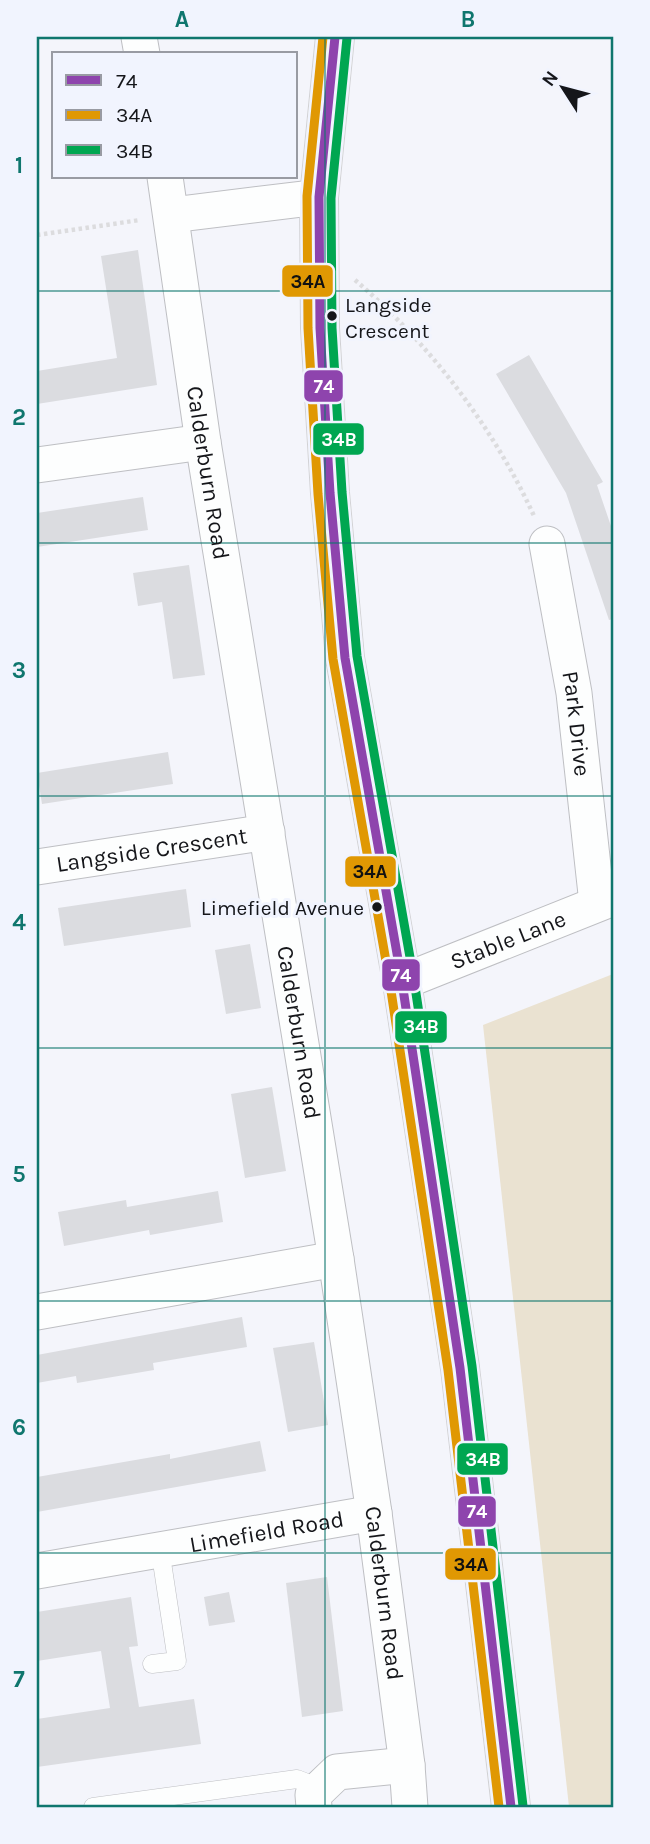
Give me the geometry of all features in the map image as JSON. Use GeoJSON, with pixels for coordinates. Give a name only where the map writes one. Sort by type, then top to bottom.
{"type":"FeatureCollection","features":[{"type":"Feature","properties":{"kind":"main road"},"geometry":{"type":"LineString","coordinates":[[335,37],[318,197],[330,493],[345,658],[402,982],[460,1368],[510,1807]]}},
{"type":"Feature","properties":{"kind":"street","name":"Calderburn Road"},"geometry":{"type":"LineString","coordinates":[[165,178],[204,442],[337,1259],[374,1513],[407,1765],[410,1807]]}},
{"type":"Feature","properties":{"kind":"street"},"geometry":{"type":"LineString","coordinates":[[172,215],[318,197]]}},
{"type":"Feature","properties":{"kind":"street"},"geometry":{"type":"LineString","coordinates":[[37,465],[204,442]]}},
{"type":"Feature","properties":{"kind":"street","name":"Park Drive"},"geometry":{"type":"LineString","coordinates":[[547,544],[574,693],[605,901]]}},
{"type":"Feature","properties":{"kind":"street","name":"Langside Crescent"},"geometry":{"type":"LineString","coordinates":[[37,867],[267,832]]}},
{"type":"Feature","properties":{"kind":"street","name":"Stable Lane"},"geometry":{"type":"LineString","coordinates":[[402,982],[605,901]]}},
{"type":"Feature","properties":{"kind":"street"},"geometry":{"type":"LineString","coordinates":[[37,1312],[337,1259]]}},
{"type":"Feature","properties":{"kind":"street","name":"Limefield Road"},"geometry":{"type":"LineString","coordinates":[[37,1571],[374,1513]]}},
{"type":"Feature","properties":{"kind":"street"},"geometry":{"type":"LineString","coordinates":[[317,1798],[337,1772],[407,1765]]}},
{"type":"Feature","properties":{"kind":"lane","name":"Limefield Road"},"geometry":{"type":"LineString","coordinates":[[152,1664],[177,1661],[160,1549]]}},
{"type":"Feature","properties":{"kind":"lane"},"geometry":{"type":"LineString","coordinates":[[93,1807],[297,1779],[317,1798]]}},
{"type":"Feature","properties":{"kind":"path"},"geometry":{"type":"LineString","coordinates":[[37,235],[172,215]]}},
{"type":"Feature","properties":{"kind":"path"},"geometry":{"type":"LineString","coordinates":[[319,250],[365,288],[424,350],[480,419],[526,498],[547,544]]}},
{"type":"Feature","properties":{"kind":"shaded area"},"geometry":{"type":"Polygon","coordinates":[[[613,974],[613,1807],[569,1807],[483,1025],[613,974]]]}},
{"type":"Feature","properties":{"kind":"building"},"geometry":{"type":"Polygon","coordinates":[[[138,250],[157,385],[37,404],[37,371],[117,358],[101,256],[138,250]]]}},
{"type":"Feature","properties":{"kind":"building"},"geometry":{"type":"Polygon","coordinates":[[[529,355],[603,482],[597,485],[613,532],[613,619],[609,620],[566,493],[496,374],[529,355]]]}},
{"type":"Feature","properties":{"kind":"building"},"geometry":{"type":"Polygon","coordinates":[[[143,497],[148,530],[37,547],[37,513],[143,497]]]}},
{"type":"Feature","properties":{"kind":"building"},"geometry":{"type":"Polygon","coordinates":[[[189,565],[205,675],[173,679],[162,602],[138,606],[133,573],[189,565]]]}},
{"type":"Feature","properties":{"kind":"building"},"geometry":{"type":"Polygon","coordinates":[[[168,752],[173,784],[42,804],[37,773],[168,752]]]}},
{"type":"Feature","properties":{"kind":"building"},"geometry":{"type":"Polygon","coordinates":[[[186,889],[191,927],[64,946],[58,908],[186,889]]]}},
{"type":"Feature","properties":{"kind":"building"},"geometry":{"type":"Polygon","coordinates":[[[250,944],[261,1008],[226,1014],[215,950],[250,944]]]}},
{"type":"Feature","properties":{"kind":"building"},"geometry":{"type":"Polygon","coordinates":[[[272,1087],[286,1171],[245,1178],[231,1094],[272,1087]]]}},
{"type":"Feature","properties":{"kind":"building"},"geometry":{"type":"Polygon","coordinates":[[[218,1191],[223,1222],[150,1235],[149,1230],[64,1246],[58,1212],[126,1200],[127,1207],[218,1191]]]}},
{"type":"Feature","properties":{"kind":"building"},"geometry":{"type":"Polygon","coordinates":[[[242,1317],[247,1347],[153,1363],[154,1370],[77,1383],[76,1376],[37,1383],[37,1355],[242,1317]]]}},
{"type":"Feature","properties":{"kind":"building"},"geometry":{"type":"Polygon","coordinates":[[[314,1342],[328,1425],[288,1432],[273,1348],[314,1342]]]}},
{"type":"Feature","properties":{"kind":"building"},"geometry":{"type":"Polygon","coordinates":[[[260,1441],[266,1471],[37,1512],[37,1477],[170,1454],[170,1459],[260,1441]]]}},
{"type":"Feature","properties":{"kind":"building"},"geometry":{"type":"Polygon","coordinates":[[[327,1577],[343,1711],[302,1717],[286,1583],[327,1577]]]}},
{"type":"Feature","properties":{"kind":"building"},"geometry":{"type":"Polygon","coordinates":[[[229,1592],[235,1622],[209,1626],[204,1597],[229,1592]]]}},
{"type":"Feature","properties":{"kind":"building"},"geometry":{"type":"Polygon","coordinates":[[[131,1597],[138,1646],[129,1647],[139,1707],[194,1699],[201,1744],[37,1767],[37,1719],[110,1708],[101,1651],[37,1661],[37,1612],[131,1597]]]}},
{"type":"Feature","properties":{"kind":"transit line","name":"34A"},"geometry":{"type":"LineString","coordinates":[[323,37],[307,196],[308,328],[318,494],[333,659],[390,984],[448,1370],[499,1807]]}},
{"type":"Feature","properties":{"kind":"transit line","name":"74"},"geometry":{"type":"LineString","coordinates":[[335,37],[319,197],[320,328],[330,493],[345,658],[402,982],[460,1368],[511,1807]]}},
{"type":"Feature","properties":{"kind":"transit line","name":"34B"},"geometry":{"type":"LineString","coordinates":[[347,38],[331,198],[332,328],[342,492],[357,656],[414,980],[472,1366],[523,1806]]}},
{"type":"Feature","properties":{"kind":"place","name":"Langside Crescent"},"geometry":{"type":"Point","coordinates":[332,316]}},
{"type":"Feature","properties":{"kind":"place","name":"Limefield Avenue"},"geometry":{"type":"Point","coordinates":[377,907]}}]}
